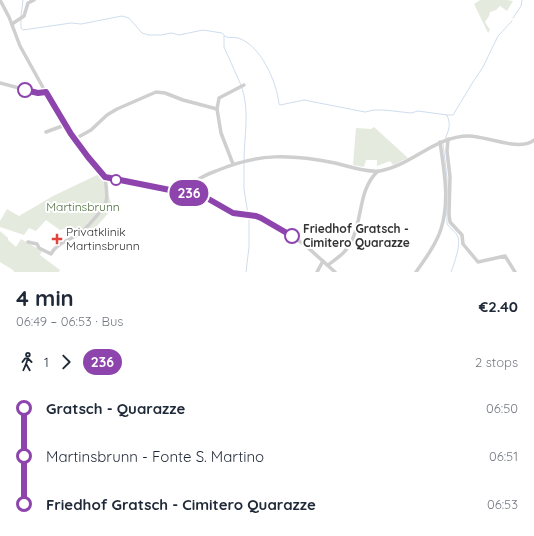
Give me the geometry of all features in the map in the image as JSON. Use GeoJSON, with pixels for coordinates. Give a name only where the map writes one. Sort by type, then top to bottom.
{"type":"FeatureCollection","features":[{"type":"Feature","properties":{"kind":"street"},"geometry":{"type":"LineString","coordinates":[[0,0],[12,24],[20,46],[65,125],[75,140],[105,177],[107,193],[106,202],[97,215],[77,235],[54,248],[51,254],[39,248],[37,244],[28,242]]}},
{"type":"Feature","properties":{"kind":"street"},"geometry":{"type":"LineString","coordinates":[[12,24],[21,19],[28,3],[34,0]]}},
{"type":"Feature","properties":{"kind":"street"},"geometry":{"type":"LineString","coordinates":[[0,83],[38,93],[46,92]]}},
{"type":"Feature","properties":{"kind":"street"},"geometry":{"type":"LineString","coordinates":[[233,164],[221,133],[217,109],[219,98],[242,86]]}},
{"type":"Feature","properties":{"kind":"street"},"geometry":{"type":"LineString","coordinates":[[75,140],[91,130],[117,108],[156,92],[165,93],[217,109]]}},
{"type":"Feature","properties":{"kind":"street"},"geometry":{"type":"LineString","coordinates":[[46,132],[65,125]]}},
{"type":"Feature","properties":{"kind":"street"},"geometry":{"type":"LineString","coordinates":[[328,265],[345,251],[354,235],[365,189],[378,171],[409,160],[448,139],[470,136],[517,144],[528,143],[534,140]]}},
{"type":"Feature","properties":{"kind":"street"},"geometry":{"type":"LineString","coordinates":[[448,139],[447,151],[450,177],[450,222],[462,235],[463,244],[478,262],[505,256],[515,272]]}},
{"type":"Feature","properties":{"kind":"street"},"geometry":{"type":"LineString","coordinates":[[416,272],[429,253],[441,228],[445,203],[446,183],[440,142]]}},
{"type":"Feature","properties":{"kind":"street"},"geometry":{"type":"LineString","coordinates":[[185,193],[187,188],[195,181],[208,174],[233,164],[262,157],[283,156],[329,162],[378,171]]}},
{"type":"Feature","properties":{"kind":"street"},"geometry":{"type":"LineString","coordinates":[[105,177],[205,197],[233,213],[261,218],[305,245],[335,272]]}},
{"type":"Feature","properties":{"kind":"street"},"geometry":{"type":"LineString","coordinates":[[317,272],[323,261]]}},
{"type":"Feature","properties":{"kind":"green space"},"geometry":{"type":"Polygon","coordinates":[[[480,0],[513,1],[507,11],[500,6],[496,10],[490,12],[485,22],[490,30],[488,33],[474,4],[480,0]]]}},
{"type":"Feature","properties":{"kind":"green space"},"geometry":{"type":"Polygon","coordinates":[[[374,127],[408,158],[393,165],[390,161],[377,166],[377,160],[366,160],[364,167],[353,165],[356,128],[371,129],[374,127]]]}},
{"type":"Feature","properties":{"kind":"green space","name":"Martinsbrunn"},"geometry":{"type":"Polygon","coordinates":[[[99,174],[102,177],[113,208],[87,237],[70,227],[60,230],[46,220],[36,231],[29,228],[24,235],[0,227],[0,221],[7,209],[19,216],[53,196],[99,174]]]}},
{"type":"Feature","properties":{"kind":"green space"},"geometry":{"type":"Polygon","coordinates":[[[0,231],[16,247],[21,239],[42,251],[40,255],[60,270],[59,272],[14,272],[0,262],[0,231]]]}},
{"type":"Feature","properties":{"kind":"waterway"},"geometry":{"type":"LineString","coordinates":[[21,16],[23,0]]}},
{"type":"Feature","properties":{"kind":"waterway"},"geometry":{"type":"LineString","coordinates":[[513,18],[521,6],[522,0]]}},
{"type":"Feature","properties":{"kind":"waterway"},"geometry":{"type":"LineString","coordinates":[[21,19],[21,28],[23,30],[71,23],[81,24],[122,16],[129,18],[142,33],[149,35],[171,33],[179,35],[203,30],[222,33],[226,37],[238,38],[246,42],[261,56],[275,86],[280,105],[304,100],[365,112],[384,110],[411,113],[418,111],[447,115],[449,127],[445,139]]}},
{"type":"Feature","properties":{"kind":"waterway"},"geometry":{"type":"LineString","coordinates":[[447,115],[453,115],[483,67],[498,36],[512,21]]}},
{"type":"Feature","properties":{"kind":"waterway"},"geometry":{"type":"LineString","coordinates":[[224,36],[224,47],[241,85]]}},
{"type":"Feature","properties":{"kind":"waterway"},"geometry":{"type":"LineString","coordinates":[[242,88],[246,106],[244,160]]}},
{"type":"Feature","properties":{"kind":"waterway"},"geometry":{"type":"LineString","coordinates":[[443,143],[447,178],[447,224],[456,233],[459,240],[457,254],[451,272]]}},
{"type":"Feature","properties":{"kind":"waterway"},"geometry":{"type":"LineString","coordinates":[[244,163],[244,189],[248,214]]}},
{"type":"Feature","properties":{"kind":"waterway"},"geometry":{"type":"LineString","coordinates":[[246,272],[249,247],[249,217]]}},
{"type":"Feature","properties":{"kind":"bus line","name":"236"},"geometry":{"type":"LineString","coordinates":[[25,90],[38,93],[46,92],[71,134],[105,177],[205,197],[233,213],[256,216],[266,220],[292,236]]}},
{"type":"Feature","properties":{"kind":"place","name":"Friedhof Gratsch - Cimitero Quarazze"},"geometry":{"type":"Point","coordinates":[292,236]}},
{"type":"Feature","properties":{"kind":"place","name":"Privatklinik Martinsbrunn"},"geometry":{"type":"Point","coordinates":[57,239]}}]}
